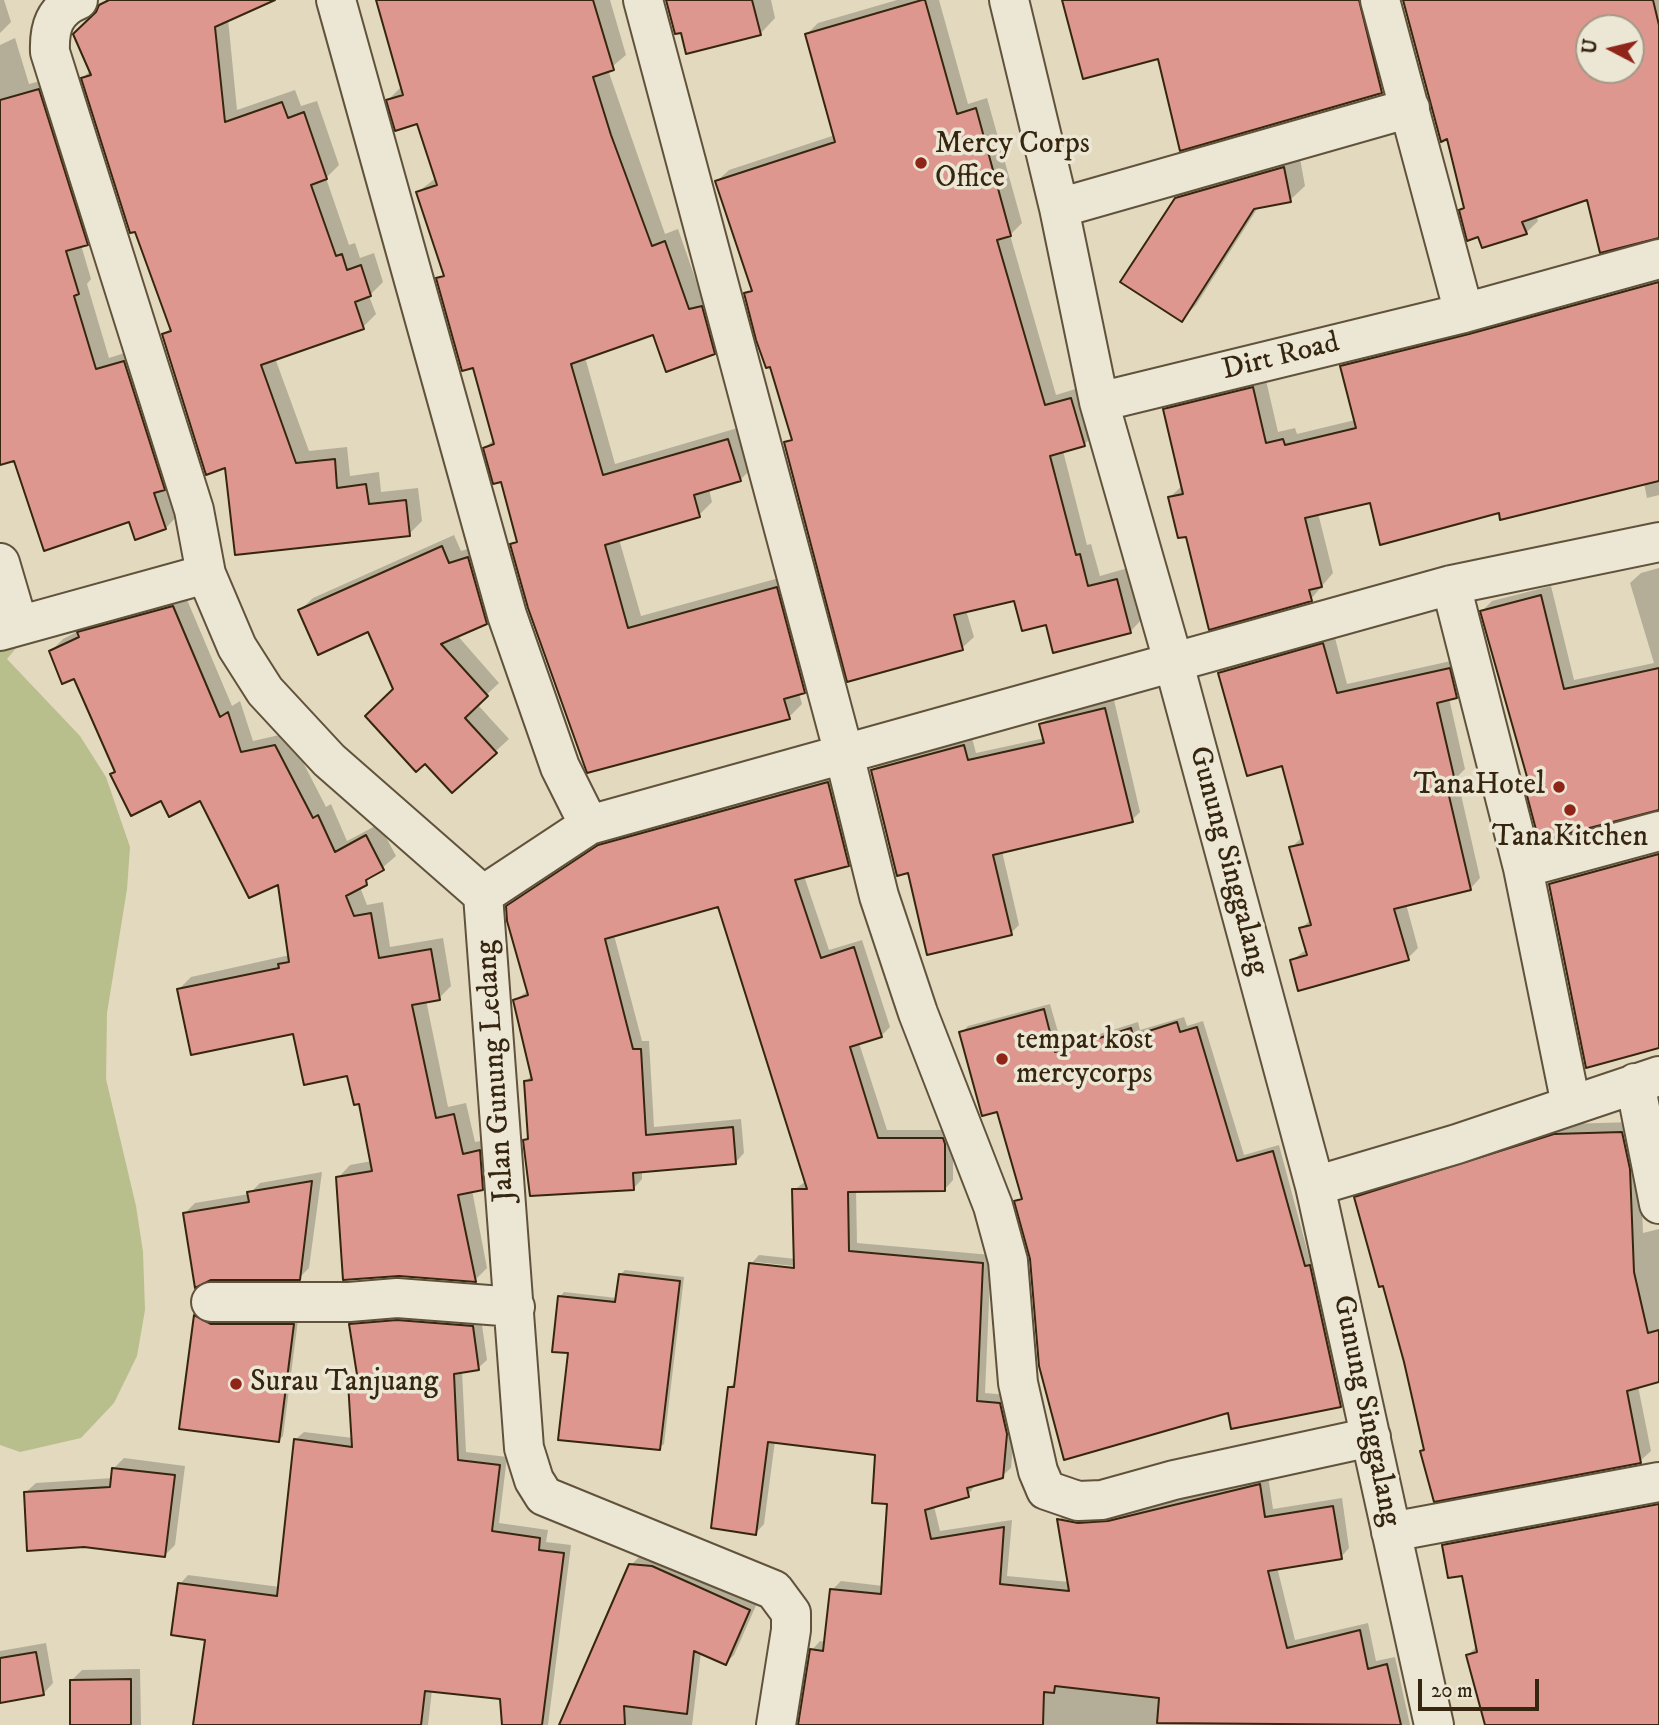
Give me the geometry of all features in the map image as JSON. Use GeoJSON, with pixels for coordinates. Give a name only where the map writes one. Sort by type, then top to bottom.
{"type":"FeatureCollection","features":[{"type":"Feature","properties":{"kind":"street"},"geometry":{"type":"LineString","coordinates":[[78,0],[61,10],[54,20],[49,32],[50,52],[194,510],[206,574],[237,647],[265,691],[338,769],[484,895],[589,825],[1451,585],[1659,542]]}},
{"type":"Feature","properties":{"kind":"street"},"geometry":{"type":"LineString","coordinates":[[336,0],[507,615],[560,767],[589,825]]}},
{"type":"Feature","properties":{"kind":"street"},"geometry":{"type":"LineString","coordinates":[[643,0],[844,754],[879,896],[918,1013],[993,1206],[1005,1250],[1018,1382],[1038,1471],[1046,1490],[1078,1501],[1102,1500],[1174,1480],[1371,1437]]}},
{"type":"Feature","properties":{"kind":"street","name":"Gunung Singgalang"},"geometry":{"type":"LineString","coordinates":[[1009,0],[1059,208],[1099,402],[1174,664],[1315,1186],[1434,1725]]}},
{"type":"Feature","properties":{"kind":"street"},"geometry":{"type":"LineString","coordinates":[[1380,0],[1464,313]]}},
{"type":"Feature","properties":{"kind":"street"},"geometry":{"type":"LineString","coordinates":[[1059,208],[1410,108]]}},
{"type":"Feature","properties":{"kind":"street","name":"Dirt Road"},"geometry":{"type":"LineString","coordinates":[[1099,402],[1464,313],[1659,259]]}},
{"type":"Feature","properties":{"kind":"street"},"geometry":{"type":"LineString","coordinates":[[0,563],[9,627],[206,574]]}},
{"type":"Feature","properties":{"kind":"street"},"geometry":{"type":"LineString","coordinates":[[1451,585],[1523,868],[1571,1105]]}},
{"type":"Feature","properties":{"kind":"street"},"geometry":{"type":"LineString","coordinates":[[1523,868],[1659,831]]}},
{"type":"Feature","properties":{"kind":"street","name":"Jalan Gunung Ledang"},"geometry":{"type":"LineString","coordinates":[[484,895],[524,1448],[534,1480],[544,1496],[774,1590],[791,1614],[791,1630],[776,1725]]}},
{"type":"Feature","properties":{"kind":"street"},"geometry":{"type":"LineString","coordinates":[[1315,1186],[1457,1144],[1647,1079],[1659,1204]]}},
{"type":"Feature","properties":{"kind":"street"},"geometry":{"type":"LineString","coordinates":[[211,1301],[349,1302],[397,1298],[515,1307]]}},
{"type":"Feature","properties":{"kind":"street"},"geometry":{"type":"LineString","coordinates":[[1391,1532],[1659,1482]]}},
{"type":"Feature","properties":{"kind":"green space"},"geometry":{"type":"Polygon","coordinates":[[[31,630],[7,659],[80,736],[106,777],[130,847],[127,889],[107,1013],[106,1079],[136,1206],[143,1252],[145,1310],[137,1356],[114,1403],[81,1438],[20,1452],[0,1445],[0,643],[31,630]]]}},
{"type":"Feature","properties":{"kind":"building"},"geometry":{"type":"Polygon","coordinates":[[[109,0],[275,0],[215,27],[225,122],[282,102],[288,118],[304,112],[327,179],[311,185],[336,256],[342,254],[347,270],[361,265],[371,296],[355,302],[364,329],[261,365],[296,463],[335,459],[337,488],[366,484],[369,504],[406,500],[410,536],[235,555],[225,468],[206,475],[162,334],[171,331],[135,232],[130,233],[81,78],[91,75],[73,34],[96,12],[99,5],[109,0]]]}},
{"type":"Feature","properties":{"kind":"building"},"geometry":{"type":"Polygon","coordinates":[[[376,0],[593,0],[614,70],[593,77],[611,135],[652,246],[665,241],[689,309],[702,306],[715,354],[666,372],[653,335],[571,364],[603,475],[728,439],[741,481],[694,495],[700,517],[605,545],[628,628],[777,587],[805,693],[784,699],[790,719],[587,773],[528,608],[510,544],[517,542],[501,482],[493,484],[483,448],[494,444],[473,368],[462,371],[436,278],[444,276],[416,192],[437,185],[417,124],[395,131],[386,100],[403,95],[376,0]]]}},
{"type":"Feature","properties":{"kind":"building"},"geometry":{"type":"Polygon","coordinates":[[[666,0],[752,0],[761,35],[686,54],[681,33],[675,34],[666,0]]]}},
{"type":"Feature","properties":{"kind":"building"},"geometry":{"type":"Polygon","coordinates":[[[925,0],[957,114],[976,108],[1011,236],[997,240],[1045,405],[1071,398],[1085,446],[1050,456],[1076,555],[1080,554],[1088,586],[1117,579],[1131,633],[1053,653],[1046,625],[1022,631],[1014,601],[954,615],[963,650],[847,682],[784,442],[792,440],[770,367],[766,368],[756,340],[744,293],[752,291],[715,181],[835,142],[805,34],[925,0]]]}},
{"type":"Feature","properties":{"kind":"building"},"geometry":{"type":"Polygon","coordinates":[[[1062,0],[1359,0],[1382,93],[1180,151],[1158,59],[1083,79],[1062,0]]]}},
{"type":"Feature","properties":{"kind":"building"},"geometry":{"type":"Polygon","coordinates":[[[1403,0],[1653,0],[1659,25],[1659,238],[1600,253],[1587,200],[1522,222],[1527,234],[1482,248],[1478,237],[1467,241],[1459,210],[1464,208],[1447,139],[1441,142],[1403,0]]]}},
{"type":"Feature","properties":{"kind":"building"},"geometry":{"type":"Polygon","coordinates":[[[39,89],[88,245],[66,251],[79,294],[74,296],[96,369],[124,361],[165,490],[154,493],[166,529],[135,540],[129,522],[44,551],[14,461],[0,465],[0,100],[39,89]]]}},
{"type":"Feature","properties":{"kind":"building"},"geometry":{"type":"Polygon","coordinates":[[[1284,167],[1291,202],[1254,209],[1182,322],[1120,282],[1175,198],[1284,167]]]}},
{"type":"Feature","properties":{"kind":"building"},"geometry":{"type":"Polygon","coordinates":[[[1659,282],[1659,481],[1500,520],[1499,513],[1380,545],[1370,503],[1305,518],[1322,587],[1309,590],[1312,601],[1209,630],[1186,537],[1178,538],[1168,497],[1183,494],[1163,409],[1253,387],[1266,443],[1283,439],[1285,445],[1356,428],[1340,366],[1659,282]]]}},
{"type":"Feature","properties":{"kind":"building"},"geometry":{"type":"Polygon","coordinates":[[[442,546],[449,563],[468,557],[487,624],[441,644],[488,696],[465,718],[497,753],[452,793],[425,764],[416,772],[365,716],[393,689],[368,632],[318,655],[298,610],[442,546]]]}},
{"type":"Feature","properties":{"kind":"building"},"geometry":{"type":"Polygon","coordinates":[[[1541,595],[1564,689],[1659,668],[1659,810],[1539,841],[1526,792],[1531,791],[1480,611],[1541,595]]]}},
{"type":"Feature","properties":{"kind":"building"},"geometry":{"type":"Polygon","coordinates":[[[173,606],[220,717],[228,712],[241,752],[275,745],[313,818],[318,815],[335,852],[366,835],[384,870],[366,880],[367,885],[346,896],[354,916],[371,913],[379,958],[431,949],[440,1000],[412,1005],[436,1118],[454,1114],[463,1154],[480,1150],[483,1190],[458,1195],[476,1282],[399,1276],[343,1280],[336,1177],[372,1171],[359,1104],[354,1105],[347,1076],[304,1085],[293,1034],[191,1055],[177,989],[279,968],[278,964],[289,962],[278,885],[249,898],[200,801],[169,817],[161,801],[131,816],[110,774],[115,772],[74,679],[62,684],[49,651],[79,637],[77,632],[173,606]]]}},
{"type":"Feature","properties":{"kind":"building"},"geometry":{"type":"Polygon","coordinates":[[[1323,643],[1337,693],[1450,668],[1457,698],[1437,703],[1455,781],[1446,783],[1471,890],[1394,909],[1409,960],[1298,991],[1290,960],[1307,955],[1299,928],[1311,925],[1289,847],[1303,844],[1282,766],[1247,776],[1218,673],[1323,643]]]}},
{"type":"Feature","properties":{"kind":"building"},"geometry":{"type":"Polygon","coordinates":[[[1105,708],[1133,822],[993,855],[1012,935],[927,955],[908,873],[897,876],[871,770],[964,745],[968,760],[1044,743],[1039,724],[1105,708]]]}},
{"type":"Feature","properties":{"kind":"building"},"geometry":{"type":"Polygon","coordinates":[[[828,782],[849,866],[795,880],[821,958],[854,947],[882,1037],[850,1047],[878,1138],[943,1138],[945,1144],[945,1191],[848,1192],[849,1251],[983,1263],[977,1401],[1000,1403],[1007,1434],[1003,1478],[967,1488],[969,1497],[925,1510],[931,1539],[1004,1527],[1000,1584],[1069,1591],[1057,1519],[1078,1523],[1108,1521],[1260,1484],[1265,1517],[1333,1506],[1342,1559],[1268,1571],[1287,1648],[1360,1630],[1368,1669],[1387,1664],[1401,1725],[1157,1723],[1159,1698],[1055,1686],[1054,1693],[1044,1692],[1043,1725],[798,1725],[810,1649],[823,1651],[830,1589],[881,1594],[887,1504],[872,1503],[875,1455],[768,1442],[756,1535],[711,1528],[728,1387],[734,1387],[749,1263],[794,1268],[792,1189],[807,1189],[718,907],[605,939],[633,1049],[641,1049],[646,1135],[733,1127],[736,1164],[633,1173],[634,1190],[530,1196],[523,1140],[528,1139],[524,1081],[532,1080],[513,1000],[528,995],[507,921],[506,906],[598,845],[828,782]]]}},
{"type":"Feature","properties":{"kind":"building"},"geometry":{"type":"Polygon","coordinates":[[[1659,854],[1659,1048],[1586,1068],[1549,884],[1659,854]]]}},
{"type":"Feature","properties":{"kind":"building"},"geometry":{"type":"Polygon","coordinates":[[[1044,1009],[1055,1052],[1131,1028],[1133,1036],[1177,1022],[1180,1032],[1197,1027],[1237,1161],[1273,1151],[1305,1266],[1310,1265],[1341,1407],[1231,1429],[1228,1413],[1064,1460],[1039,1366],[1030,1259],[1014,1201],[1022,1199],[997,1112],[982,1116],[959,1032],[1044,1009]]]}},
{"type":"Feature","properties":{"kind":"building"},"geometry":{"type":"Polygon","coordinates":[[[1622,1132],[1630,1169],[1634,1272],[1648,1333],[1659,1330],[1659,1382],[1627,1391],[1641,1463],[1434,1502],[1420,1451],[1424,1450],[1404,1362],[1383,1286],[1379,1287],[1354,1197],[1554,1134],[1622,1132]]]}},
{"type":"Feature","properties":{"kind":"building"},"geometry":{"type":"Polygon","coordinates":[[[312,1181],[300,1280],[211,1280],[195,1288],[183,1213],[249,1202],[247,1192],[312,1181]]]}},
{"type":"Feature","properties":{"kind":"building"},"geometry":{"type":"Polygon","coordinates":[[[619,1274],[680,1281],[660,1450],[558,1440],[568,1353],[552,1352],[558,1296],[615,1302],[619,1274]]]}},
{"type":"Feature","properties":{"kind":"building","name":"Surau Tanjuang"},"geometry":{"type":"Polygon","coordinates":[[[194,1315],[211,1324],[294,1324],[279,1442],[179,1429],[194,1315]]]}},
{"type":"Feature","properties":{"kind":"building"},"geometry":{"type":"Polygon","coordinates":[[[397,1320],[473,1326],[479,1370],[454,1374],[458,1460],[500,1465],[492,1531],[540,1538],[539,1550],[564,1553],[542,1725],[502,1725],[500,1699],[425,1691],[421,1725],[193,1725],[205,1640],[171,1635],[178,1583],[277,1596],[294,1439],[352,1447],[348,1382],[358,1381],[349,1324],[397,1320]]]}},
{"type":"Feature","properties":{"kind":"building"},"geometry":{"type":"Polygon","coordinates":[[[112,1468],[175,1475],[165,1557],[84,1547],[27,1551],[24,1492],[110,1487],[112,1468]]]}},
{"type":"Feature","properties":{"kind":"building"},"geometry":{"type":"Polygon","coordinates":[[[1659,1504],[1659,1725],[1485,1725],[1466,1655],[1477,1652],[1462,1576],[1448,1578],[1442,1545],[1659,1504]]]}},
{"type":"Feature","properties":{"kind":"building"},"geometry":{"type":"Polygon","coordinates":[[[629,1564],[652,1566],[750,1610],[726,1665],[694,1651],[687,1714],[624,1706],[625,1725],[559,1725],[629,1564]]]}},
{"type":"Feature","properties":{"kind":"building"},"geometry":{"type":"Polygon","coordinates":[[[36,1652],[44,1695],[0,1703],[0,1658],[36,1652]]]}},
{"type":"Feature","properties":{"kind":"building"},"geometry":{"type":"Polygon","coordinates":[[[131,1679],[131,1725],[70,1725],[70,1680],[131,1679]]]}},
{"type":"Feature","properties":{"kind":"place","name":"Mercy Corps Office"},"geometry":{"type":"Point","coordinates":[921,163]}},
{"type":"Feature","properties":{"kind":"place","name":"TanaHotel"},"geometry":{"type":"Point","coordinates":[1559,787]}},
{"type":"Feature","properties":{"kind":"place","name":"TanaKitchen"},"geometry":{"type":"Point","coordinates":[1570,810]}},
{"type":"Feature","properties":{"kind":"place","name":"tempat kost mercycorps"},"geometry":{"type":"Point","coordinates":[1002,1059]}},
{"type":"Feature","properties":{"kind":"place","name":"Surau Tanjuang"},"geometry":{"type":"Point","coordinates":[236,1384]}}]}
